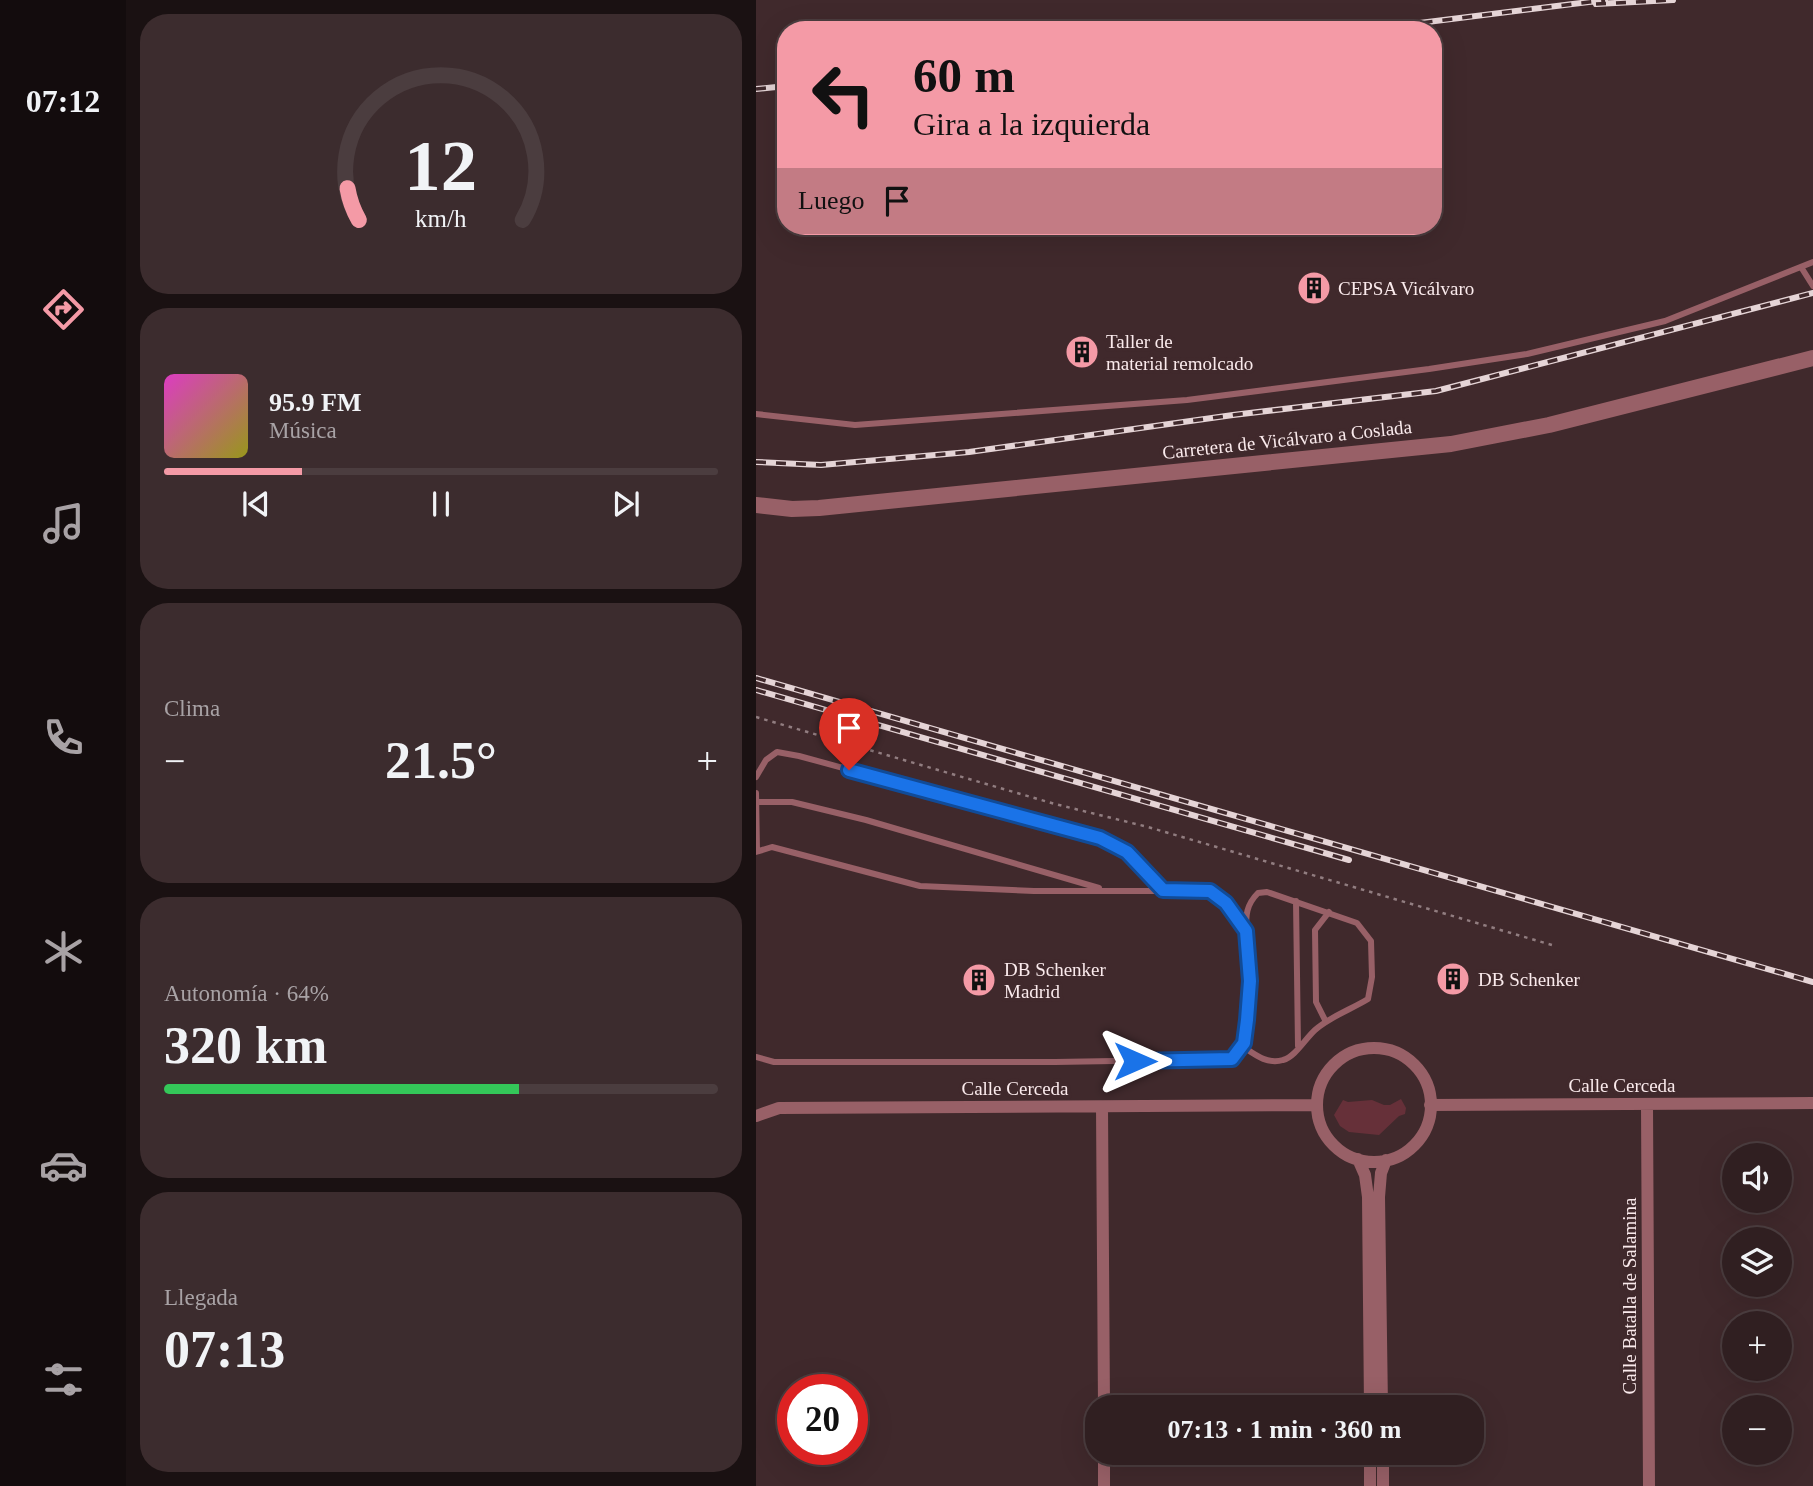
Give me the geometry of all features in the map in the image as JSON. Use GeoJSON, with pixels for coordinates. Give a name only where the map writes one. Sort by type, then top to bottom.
{"type":"FeatureCollection","features":[{"type":"Feature","properties":{"kind":"street","name":"Carretera de Vicálvaro a Coslada"},"geometry":{"type":"LineString","coordinates":[[756,505],[792,509],[818,508],[1451,444],[1549,425],[1813,358]]}},
{"type":"Feature","properties":{"kind":"street"},"geometry":{"type":"LineString","coordinates":[[1379,1048],[1402,1055],[1419,1071],[1426,1082],[1430,1105],[1427,1124],[1418,1140],[1404,1153],[1386,1160],[1358,1159],[1347,1155],[1322,1129],[1317,1105],[1322,1082],[1336,1063],[1356,1051],[1379,1048]]}},
{"type":"Feature","properties":{"kind":"street","name":"Calle Cerceda"},"geometry":{"type":"LineString","coordinates":[[1430,1105],[1813,1103]]}},
{"type":"Feature","properties":{"kind":"street","name":"Calle Cerceda"},"geometry":{"type":"LineString","coordinates":[[756,1116],[779,1108],[1317,1105]]}},
{"type":"Feature","properties":{"kind":"street","name":"Calle Batalla de Salamina"},"geometry":{"type":"LineString","coordinates":[[1647,1105],[1649,1486]]}},
{"type":"Feature","properties":{"kind":"street"},"geometry":{"type":"LineString","coordinates":[[1102,1107],[1104,1395]]}},
{"type":"Feature","properties":{"kind":"street"},"geometry":{"type":"LineString","coordinates":[[1358,1159],[1365,1175],[1368,1197],[1370,1395]]}},
{"type":"Feature","properties":{"kind":"street"},"geometry":{"type":"LineString","coordinates":[[1382,1395],[1379,1197],[1381,1173],[1386,1160]]}},
{"type":"Feature","properties":{"kind":"street"},"geometry":{"type":"LineString","coordinates":[[1104,1465],[1104,1486]]}},
{"type":"Feature","properties":{"kind":"street"},"geometry":{"type":"LineString","coordinates":[[1370,1465],[1370,1486]]}},
{"type":"Feature","properties":{"kind":"street"},"geometry":{"type":"LineString","coordinates":[[1382,1465],[1383,1486]]}},
{"type":"Feature","properties":{"kind":"lane"},"geometry":{"type":"LineString","coordinates":[[756,414],[855,425],[1187,400],[1429,369],[1527,354],[1665,321],[1813,261]]}},
{"type":"Feature","properties":{"kind":"lane"},"geometry":{"type":"LineString","coordinates":[[1801,267],[1813,286]]}},
{"type":"Feature","properties":{"kind":"lane"},"geometry":{"type":"LineString","coordinates":[[756,777],[766,760],[777,752],[1100,838],[1127,852],[1163,890]]}},
{"type":"Feature","properties":{"kind":"lane"},"geometry":{"type":"LineString","coordinates":[[756,793],[756,852],[772,847],[920,886],[1034,891],[1210,891],[1226,903],[1246,931]]}},
{"type":"Feature","properties":{"kind":"lane"},"geometry":{"type":"LineString","coordinates":[[756,802],[792,802],[866,820],[1108,890]]}},
{"type":"Feature","properties":{"kind":"lane"},"geometry":{"type":"LineString","coordinates":[[756,1057],[774,1062],[1232,1059],[1242,1046],[1247,1020],[1250,981],[1247,909],[1258,893],[1267,892],[1357,923],[1371,941],[1368,999],[1326,1022],[1286,1060],[1262,1059],[1242,1046]]}},
{"type":"Feature","properties":{"kind":"lane"},"geometry":{"type":"LineString","coordinates":[[1296,901],[1298,1047]]}},
{"type":"Feature","properties":{"kind":"lane"},"geometry":{"type":"LineString","coordinates":[[1326,1022],[1316,1002],[1315,930],[1329,912]]}},
{"type":"Feature","properties":{"kind":"path"},"geometry":{"type":"LineString","coordinates":[[756,718],[1055,804],[1162,831],[1552,944]]}},
{"type":"Feature","properties":{"kind":"shaded area"},"geometry":{"type":"Polygon","coordinates":[[[1401,1099],[1406,1108],[1405,1114],[1399,1116],[1379,1135],[1349,1132],[1340,1126],[1334,1115],[1343,1100],[1372,1100],[1390,1105],[1401,1099]]]}},
{"type":"Feature","properties":{"kind":"railway"},"geometry":{"type":"LineString","coordinates":[[1436,21],[1605,0]]}},
{"type":"Feature","properties":{"kind":"railway"},"geometry":{"type":"LineString","coordinates":[[1596,4],[1673,0]]}},
{"type":"Feature","properties":{"kind":"railway"},"geometry":{"type":"LineString","coordinates":[[756,89],[777,87]]}},
{"type":"Feature","properties":{"kind":"railway"},"geometry":{"type":"LineString","coordinates":[[756,462],[821,465],[969,452],[1233,415],[1436,391],[1813,293]]}},
{"type":"Feature","properties":{"kind":"railway"},"geometry":{"type":"LineString","coordinates":[[756,678],[1813,982]]}},
{"type":"Feature","properties":{"kind":"railway"},"geometry":{"type":"LineString","coordinates":[[756,690],[1349,860]]}},
{"type":"Feature","properties":{"kind":"place","name":"CEPSA Vicálvaro"},"geometry":{"type":"Point","coordinates":[1314,288]}},
{"type":"Feature","properties":{"kind":"place","name":"Taller de material remolcado"},"geometry":{"type":"Point","coordinates":[1082,352]}},
{"type":"Feature","properties":{"kind":"place","name":"DB Schenker"},"geometry":{"type":"Point","coordinates":[1453,979]}},
{"type":"Feature","properties":{"kind":"place","name":"DB Schenker Madrid"},"geometry":{"type":"Point","coordinates":[979,980]}},
{"type":"Feature","properties":{"kind":"route"},"geometry":{"type":"LineString","coordinates":[[849,770],[1100,838],[1127,852],[1163,890],[1210,891],[1226,903],[1246,931],[1250,981],[1244,1043],[1232,1059],[1135,1061]]}}]}
